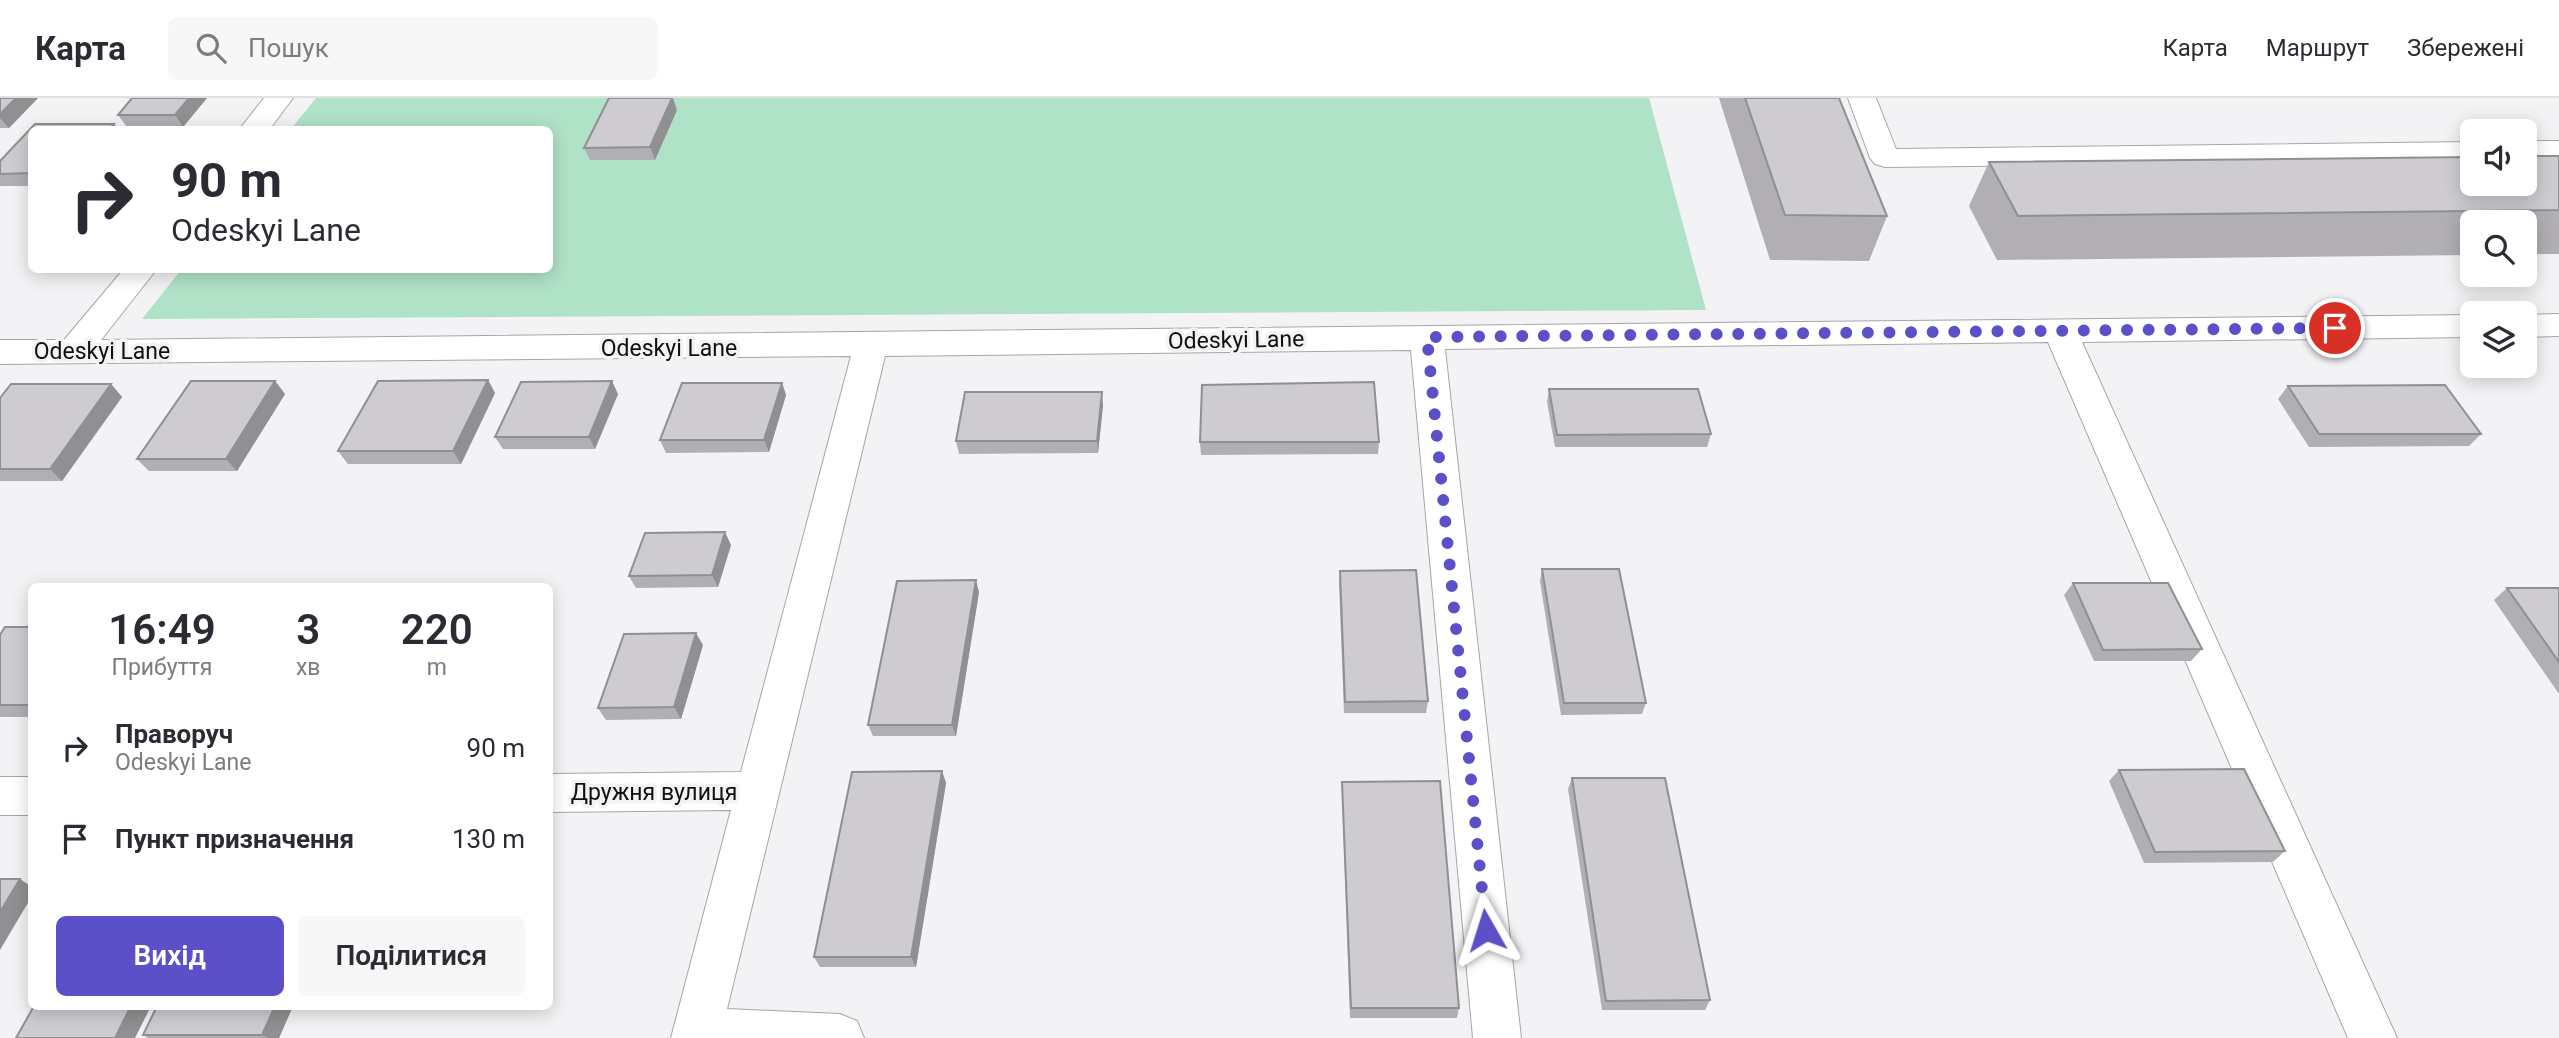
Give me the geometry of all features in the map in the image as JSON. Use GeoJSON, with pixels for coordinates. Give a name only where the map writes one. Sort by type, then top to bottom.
{"type":"FeatureCollection","features":[{"type":"Feature","properties":{"kind":"street"},"geometry":{"type":"LineString","coordinates":[[256,126],[279,98]]}},
{"type":"Feature","properties":{"kind":"street"},"geometry":{"type":"LineString","coordinates":[[1862,98],[1885,158],[2460,151]]}},
{"type":"Feature","properties":{"kind":"street"},"geometry":{"type":"LineString","coordinates":[[2537,150],[2559,150]]}},
{"type":"Feature","properties":{"kind":"street"},"geometry":{"type":"LineString","coordinates":[[74,351],[138,273]]}},
{"type":"Feature","properties":{"kind":"street","name":"Odeskyi Lane"},"geometry":{"type":"LineString","coordinates":[[0,352],[871,346],[2460,326]]}},
{"type":"Feature","properties":{"kind":"street"},"geometry":{"type":"LineString","coordinates":[[2537,326],[2559,326]]}},
{"type":"Feature","properties":{"kind":"street"},"geometry":{"type":"LineString","coordinates":[[2060,331],[2373,1038]]}},
{"type":"Feature","properties":{"kind":"street"},"geometry":{"type":"LineString","coordinates":[[1427,337],[1497,1038]]}},
{"type":"Feature","properties":{"kind":"street"},"geometry":{"type":"LineString","coordinates":[[840,1038],[696,1035],[871,346]]}},
{"type":"Feature","properties":{"kind":"street","name":"Дружня вулиця"},"geometry":{"type":"LineString","coordinates":[[553,793],[758,792]]}},
{"type":"Feature","properties":{"kind":"street"},"geometry":{"type":"LineString","coordinates":[[0,796],[28,796]]}},
{"type":"Feature","properties":{"kind":"green space"},"geometry":{"type":"Polygon","coordinates":[[[316,98],[1649,98],[1706,310],[142,319],[179,273],[553,273],[553,126],[293,126],[316,98]]]}},
{"type":"Feature","properties":{"kind":"building"},"geometry":{"type":"Polygon","coordinates":[[[0,98],[16,98],[0,114],[0,98]]]}},
{"type":"Feature","properties":{"kind":"building"},"geometry":{"type":"Polygon","coordinates":[[[132,98],[189,98],[175,115],[118,115],[132,98]]]}},
{"type":"Feature","properties":{"kind":"building"},"geometry":{"type":"Polygon","coordinates":[[[609,98],[672,98],[650,147],[584,148],[609,98]]]}},
{"type":"Feature","properties":{"kind":"building"},"geometry":{"type":"Polygon","coordinates":[[[1745,98],[1839,98],[1887,216],[1785,215],[1745,98]]]}},
{"type":"Feature","properties":{"kind":"building"},"geometry":{"type":"Polygon","coordinates":[[[35,124],[114,124],[112,126],[33,126],[35,124]]]}},
{"type":"Feature","properties":{"kind":"building"},"geometry":{"type":"Polygon","coordinates":[[[28,131],[28,173],[0,174],[0,161],[28,131]]]}},
{"type":"Feature","properties":{"kind":"building"},"geometry":{"type":"Polygon","coordinates":[[[2537,156],[2559,156],[2559,210],[2018,216],[1989,162],[2460,157],[2460,196],[2537,196],[2537,156]]]}},
{"type":"Feature","properties":{"kind":"building"},"geometry":{"type":"Polygon","coordinates":[[[488,380],[453,451],[338,451],[378,381],[488,380]]]}},
{"type":"Feature","properties":{"kind":"building"},"geometry":{"type":"Polygon","coordinates":[[[191,381],[275,381],[226,459],[137,459],[191,381]]]}},
{"type":"Feature","properties":{"kind":"building"},"geometry":{"type":"Polygon","coordinates":[[[612,381],[589,437],[495,437],[521,382],[612,381]]]}},
{"type":"Feature","properties":{"kind":"building"},"geometry":{"type":"Polygon","coordinates":[[[1374,382],[1379,442],[1200,442],[1202,385],[1374,382]]]}},
{"type":"Feature","properties":{"kind":"building"},"geometry":{"type":"Polygon","coordinates":[[[682,383],[782,383],[764,440],[660,440],[682,383]]]}},
{"type":"Feature","properties":{"kind":"building"},"geometry":{"type":"Polygon","coordinates":[[[11,384],[111,384],[50,469],[0,469],[0,398],[11,384]]]}},
{"type":"Feature","properties":{"kind":"building"},"geometry":{"type":"Polygon","coordinates":[[[2445,385],[2481,434],[2319,434],[2288,386],[2445,385]]]}},
{"type":"Feature","properties":{"kind":"building"},"geometry":{"type":"Polygon","coordinates":[[[1549,389],[1698,389],[1711,434],[1557,435],[1549,389]]]}},
{"type":"Feature","properties":{"kind":"building"},"geometry":{"type":"Polygon","coordinates":[[[965,392],[1102,392],[1097,441],[956,441],[965,392]]]}},
{"type":"Feature","properties":{"kind":"building"},"geometry":{"type":"Polygon","coordinates":[[[725,532],[712,575],[629,576],[645,533],[725,532]]]}},
{"type":"Feature","properties":{"kind":"building"},"geometry":{"type":"Polygon","coordinates":[[[1542,569],[1619,569],[1646,703],[1564,703],[1542,569]]]}},
{"type":"Feature","properties":{"kind":"building"},"geometry":{"type":"Polygon","coordinates":[[[1416,570],[1428,701],[1345,702],[1340,571],[1416,570]]]}},
{"type":"Feature","properties":{"kind":"building"},"geometry":{"type":"Polygon","coordinates":[[[976,580],[952,725],[868,725],[897,581],[976,580]]]}},
{"type":"Feature","properties":{"kind":"building"},"geometry":{"type":"Polygon","coordinates":[[[2073,583],[2168,583],[2202,649],[2103,650],[2073,583]]]}},
{"type":"Feature","properties":{"kind":"building"},"geometry":{"type":"Polygon","coordinates":[[[2507,588],[2559,588],[2559,662],[2507,588]]]}},
{"type":"Feature","properties":{"kind":"building"},"geometry":{"type":"Polygon","coordinates":[[[5,627],[28,627],[28,705],[0,705],[0,635],[5,627]]]}},
{"type":"Feature","properties":{"kind":"building"},"geometry":{"type":"Polygon","coordinates":[[[696,633],[674,707],[598,708],[624,634],[696,633]]]}},
{"type":"Feature","properties":{"kind":"building"},"geometry":{"type":"Polygon","coordinates":[[[2244,769],[2285,851],[2155,852],[2119,770],[2244,769]]]}},
{"type":"Feature","properties":{"kind":"building"},"geometry":{"type":"Polygon","coordinates":[[[942,771],[911,957],[814,957],[852,772],[942,771]]]}},
{"type":"Feature","properties":{"kind":"building"},"geometry":{"type":"Polygon","coordinates":[[[1572,778],[1665,778],[1710,1000],[1606,1001],[1572,778]]]}},
{"type":"Feature","properties":{"kind":"building"},"geometry":{"type":"Polygon","coordinates":[[[1440,781],[1459,1008],[1351,1008],[1342,782],[1440,781]]]}},
{"type":"Feature","properties":{"kind":"building"},"geometry":{"type":"Polygon","coordinates":[[[0,879],[20,879],[0,912],[0,879]]]}},
{"type":"Feature","properties":{"kind":"building"},"geometry":{"type":"Polygon","coordinates":[[[32,1010],[129,1010],[115,1038],[16,1038],[32,1010]]]}},
{"type":"Feature","properties":{"kind":"building"},"geometry":{"type":"Polygon","coordinates":[[[155,1010],[273,1010],[262,1035],[143,1035],[155,1010]]]}},
{"type":"Feature","properties":{"kind":"route"},"geometry":{"type":"LineString","coordinates":[[1486,930],[1427,337],[2335,328]]}}]}
